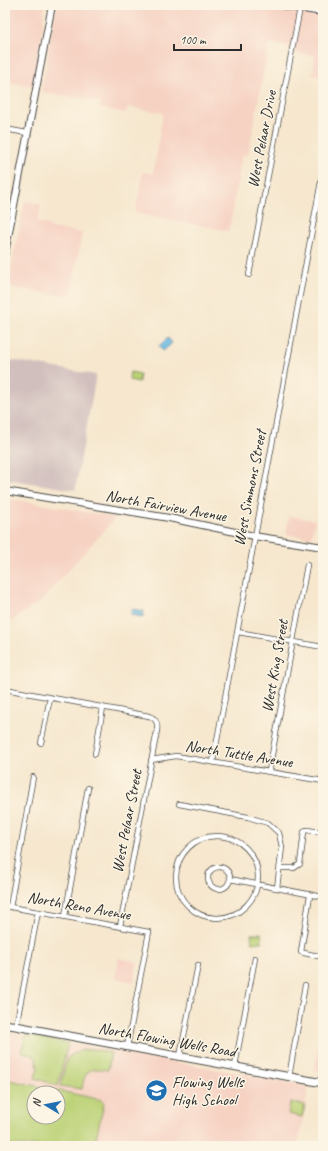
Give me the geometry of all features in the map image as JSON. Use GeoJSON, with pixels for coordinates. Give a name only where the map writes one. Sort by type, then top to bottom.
{"type":"FeatureCollection","features":[{"type":"Feature","properties":{"kind":"highway"},"geometry":{"type":"LineString","coordinates":[[285,5],[323,11]]}},
{"type":"Feature","properties":{"kind":"main road","name":"North Flowing Wells Road"},"geometry":{"type":"LineString","coordinates":[[5,1024],[323,1082]]}},
{"type":"Feature","properties":{"kind":"street"},"geometry":{"type":"LineString","coordinates":[[48,5],[50,15]]}},
{"type":"Feature","properties":{"kind":"street"},"geometry":{"type":"LineString","coordinates":[[5,253],[52,5]]}},
{"type":"Feature","properties":{"kind":"street","name":"West Pelaar Drive"},"geometry":{"type":"LineString","coordinates":[[249,275],[300,8]]}},
{"type":"Feature","properties":{"kind":"street"},"geometry":{"type":"LineString","coordinates":[[5,129],[27,133]]}},
{"type":"Feature","properties":{"kind":"street","name":"West Simmons Street"},"geometry":{"type":"LineString","coordinates":[[213,762],[323,171]]}},
{"type":"Feature","properties":{"kind":"street","name":"North Fairview Avenue"},"geometry":{"type":"LineString","coordinates":[[5,491],[169,518],[254,536],[323,547]]}},
{"type":"Feature","properties":{"kind":"street","name":"West King Street"},"geometry":{"type":"LineString","coordinates":[[269,771],[307,565]]}},
{"type":"Feature","properties":{"kind":"street"},"geometry":{"type":"LineString","coordinates":[[238,632],[323,647]]}},
{"type":"Feature","properties":{"kind":"street"},"geometry":{"type":"LineString","coordinates":[[5,689],[149,716],[156,720],[160,716]]}},
{"type":"Feature","properties":{"kind":"street"},"geometry":{"type":"LineString","coordinates":[[41,743],[50,698]]}},
{"type":"Feature","properties":{"kind":"street"},"geometry":{"type":"LineString","coordinates":[[95,754],[103,708]]}},
{"type":"Feature","properties":{"kind":"street","name":"West Pelaar Street"},"geometry":{"type":"LineString","coordinates":[[120,926],[158,727],[156,720]]}},
{"type":"Feature","properties":{"kind":"street","name":"North Tuttle Avenue"},"geometry":{"type":"LineString","coordinates":[[151,760],[176,756],[322,781]]}},
{"type":"Feature","properties":{"kind":"street"},"geometry":{"type":"LineString","coordinates":[[322,781],[323,773]]}},
{"type":"Feature","properties":{"kind":"street"},"geometry":{"type":"LineString","coordinates":[[7,906],[34,777]]}},
{"type":"Feature","properties":{"kind":"street"},"geometry":{"type":"LineString","coordinates":[[65,916],[88,788]]}},
{"type":"Feature","properties":{"kind":"street"},"geometry":{"type":"LineString","coordinates":[[179,804],[248,817],[268,823],[279,833],[282,847],[277,888]]}},
{"type":"Feature","properties":{"kind":"street"},"geometry":{"type":"LineString","coordinates":[[280,868],[294,868],[300,864],[304,832],[306,830],[323,832]]}},
{"type":"Feature","properties":{"kind":"street"},"geometry":{"type":"LineString","coordinates":[[219,835],[232,838],[242,843],[248,849],[255,859],[258,871],[258,884],[248,903],[239,911],[229,916],[209,918],[198,914],[183,902],[176,887],[175,872],[179,860],[186,848],[195,841],[209,836],[219,835]]}},
{"type":"Feature","properties":{"kind":"street"},"geometry":{"type":"LineString","coordinates":[[221,866],[229,873],[230,879],[229,883],[224,887],[215,888],[208,882],[208,875],[211,869],[221,866]]}},
{"type":"Feature","properties":{"kind":"street"},"geometry":{"type":"LineString","coordinates":[[230,879],[323,897]]}},
{"type":"Feature","properties":{"kind":"street"},"geometry":{"type":"LineString","coordinates":[[310,894],[301,952],[323,957]]}},
{"type":"Feature","properties":{"kind":"street","name":"North Reno Avenue"},"geometry":{"type":"LineString","coordinates":[[7,906],[149,932],[127,1047]]}},
{"type":"Feature","properties":{"kind":"street"},"geometry":{"type":"LineString","coordinates":[[16,1026],[38,912]]}},
{"type":"Feature","properties":{"kind":"street"},"geometry":{"type":"LineString","coordinates":[[236,1066],[255,958]]}},
{"type":"Feature","properties":{"kind":"street"},"geometry":{"type":"LineString","coordinates":[[180,1056],[198,965]]}},
{"type":"Feature","properties":{"kind":"street"},"geometry":{"type":"LineString","coordinates":[[289,1077],[305,985]]}},
{"type":"Feature","properties":{"kind":"shaded area"},"geometry":{"type":"Polygon","coordinates":[[[5,5],[45,5],[42,34],[33,86],[5,81],[5,5]]]}},
{"type":"Feature","properties":{"kind":"shaded area"},"geometry":{"type":"Polygon","coordinates":[[[56,5],[256,5],[323,16],[323,77],[312,75],[315,56],[289,51],[290,46],[269,43],[248,155],[242,155],[229,231],[135,213],[143,172],[153,174],[163,113],[128,107],[126,113],[100,108],[101,102],[41,92],[56,5]]]}},
{"type":"Feature","properties":{"kind":"shaded area"},"geometry":{"type":"Polygon","coordinates":[[[25,201],[41,204],[38,222],[46,224],[52,228],[82,233],[71,293],[66,296],[7,287],[25,201]]]}},
{"type":"Feature","properties":{"kind":"shaded area"},"geometry":{"type":"Polygon","coordinates":[[[5,359],[96,375],[75,490],[5,479],[5,359]]]}},
{"type":"Feature","properties":{"kind":"shaded area"},"geometry":{"type":"Polygon","coordinates":[[[5,498],[116,517],[41,601],[5,625],[5,498]]]}},
{"type":"Feature","properties":{"kind":"shaded area"},"geometry":{"type":"Polygon","coordinates":[[[289,516],[315,520],[311,538],[286,534],[289,516]]]}},
{"type":"Feature","properties":{"kind":"shaded area"},"geometry":{"type":"Polygon","coordinates":[[[119,958],[138,962],[134,982],[115,978],[119,958]]]}},
{"type":"Feature","properties":{"kind":"shaded area"},"geometry":{"type":"Polygon","coordinates":[[[323,1026],[323,1073],[314,1071],[323,1026]]]}},
{"type":"Feature","properties":{"kind":"shaded area","name":"Flowing Wells High School"},"geometry":{"type":"Polygon","coordinates":[[[5,1031],[309,1086],[298,1145],[282,1142],[281,1146],[5,1146],[5,1031]]]}},
{"type":"Feature","properties":{"kind":"green space"},"geometry":{"type":"Polygon","coordinates":[[[130,372],[140,374],[139,382],[129,380],[130,372]]]}},
{"type":"Feature","properties":{"kind":"green space"},"geometry":{"type":"Polygon","coordinates":[[[261,933],[262,942],[252,943],[251,934],[261,933]]]}},
{"type":"Feature","properties":{"kind":"green space"},"geometry":{"type":"Polygon","coordinates":[[[26,1035],[68,1043],[58,1085],[35,1078],[38,1067],[35,1056],[21,1051],[26,1035]]]}},
{"type":"Feature","properties":{"kind":"green space"},"geometry":{"type":"Polygon","coordinates":[[[92,1049],[111,1053],[108,1070],[96,1069],[89,1071],[82,1089],[60,1085],[67,1058],[78,1051],[92,1049]]]}},
{"type":"Feature","properties":{"kind":"green space"},"geometry":{"type":"Polygon","coordinates":[[[9,1080],[32,1085],[26,1085],[26,1125],[66,1125],[66,1092],[102,1100],[104,1104],[94,1146],[5,1146],[5,1098],[9,1080]]]}},
{"type":"Feature","properties":{"kind":"green space"},"geometry":{"type":"Polygon","coordinates":[[[291,1102],[305,1105],[302,1117],[288,1114],[291,1102]]]}},
{"type":"Feature","properties":{"kind":"water"},"geometry":{"type":"Polygon","coordinates":[[[168,338],[172,343],[163,351],[159,346],[168,338]]]}},
{"type":"Feature","properties":{"kind":"water"},"geometry":{"type":"Polygon","coordinates":[[[132,609],[144,611],[143,617],[131,615],[132,609]]]}},
{"type":"Feature","properties":{"kind":"place","name":"Flowing Wells High School"},"geometry":{"type":"Point","coordinates":[157,1091]}}]}
